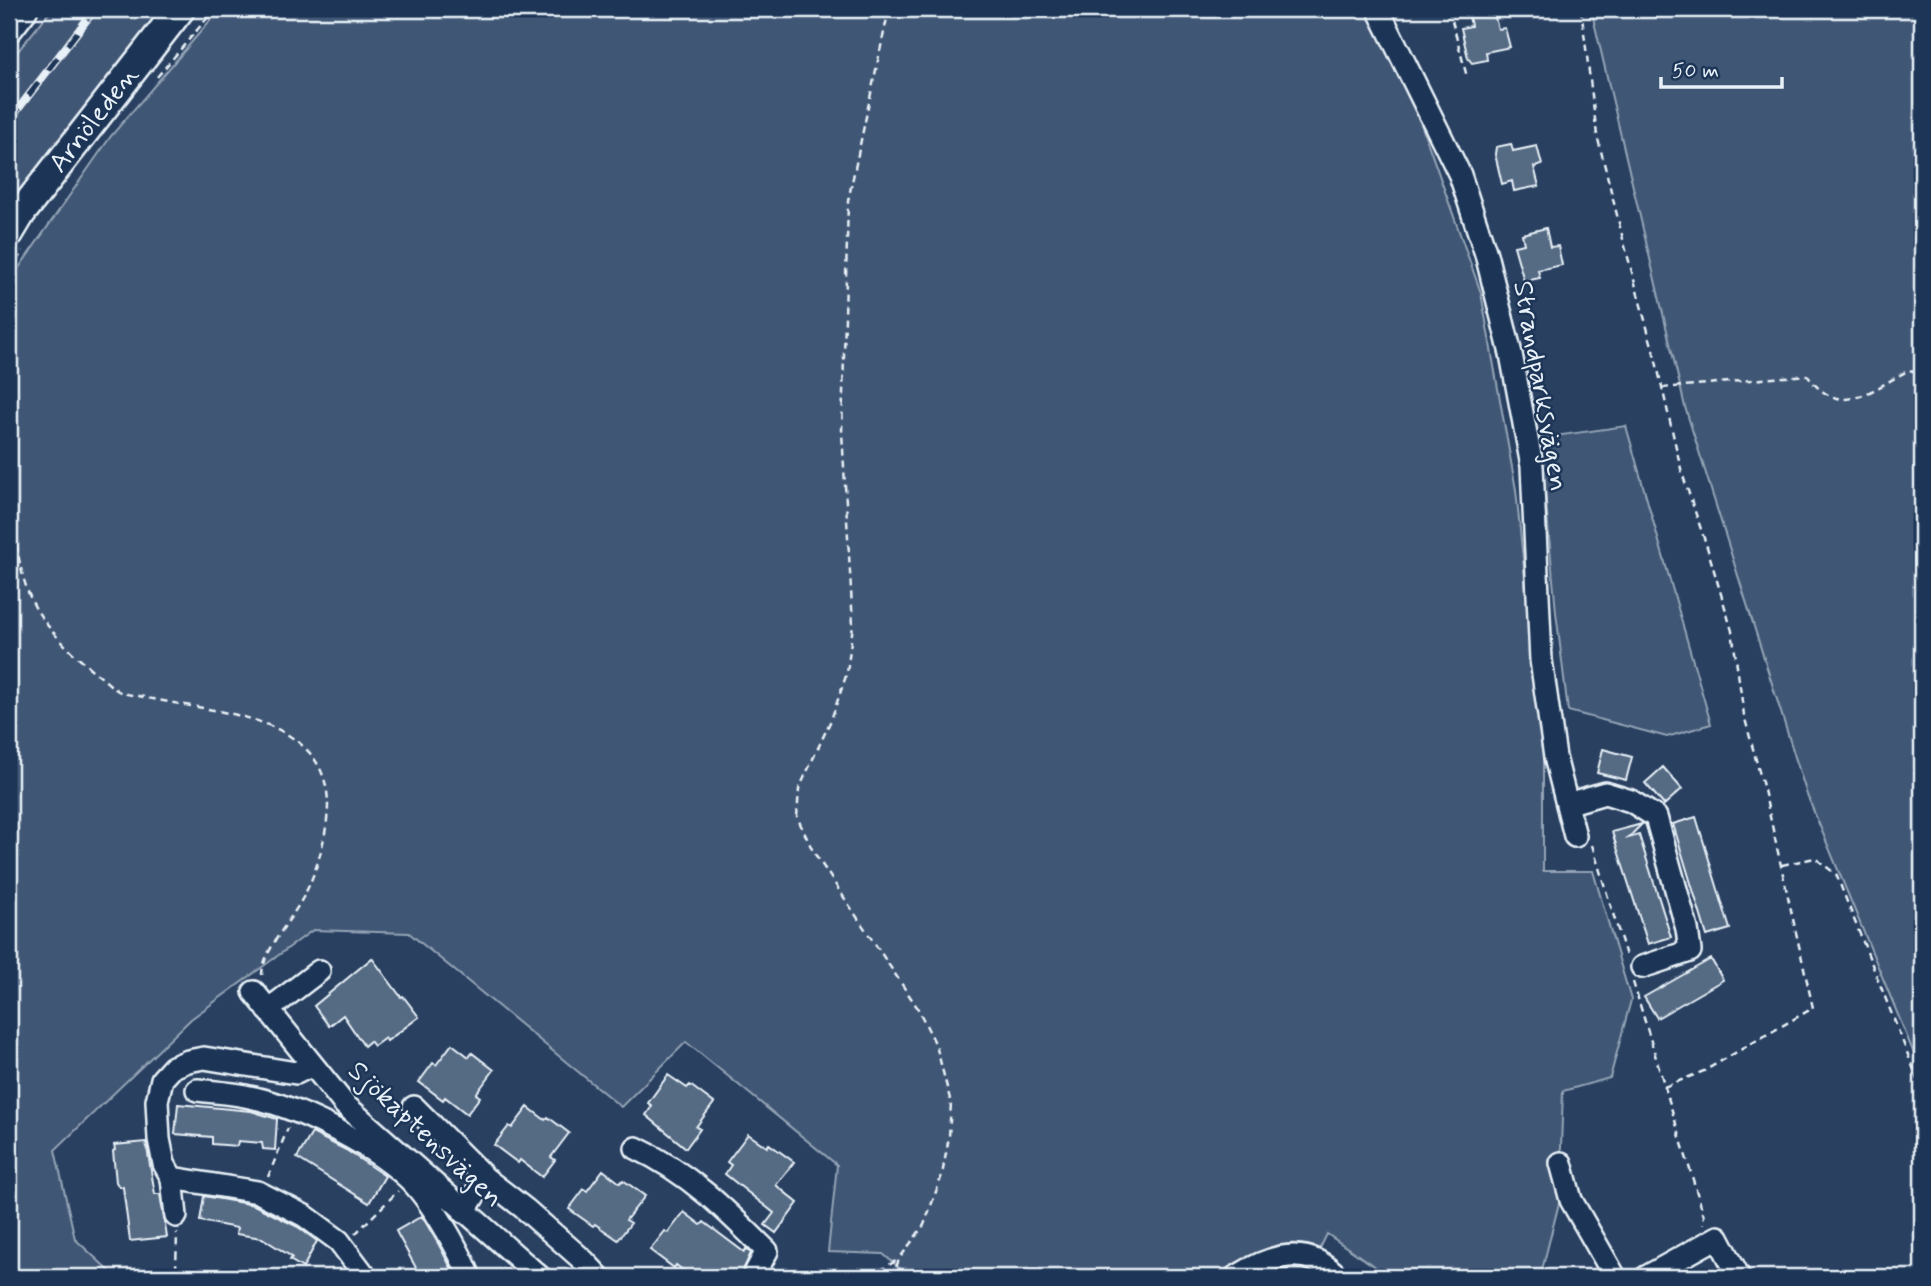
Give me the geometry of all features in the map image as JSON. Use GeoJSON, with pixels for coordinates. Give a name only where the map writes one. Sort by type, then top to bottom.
{"type":"FeatureCollection","features":[{"type":"Feature","properties":{"kind":"main road"},"geometry":{"type":"LineString","coordinates":[[9,27],[23,9]]}},
{"type":"Feature","properties":{"kind":"main road","name":"Arnöleden"},"geometry":{"type":"LineString","coordinates":[[9,233],[21,213],[180,9]]}},
{"type":"Feature","properties":{"kind":"street","name":"Strandparksvägen"},"geometry":{"type":"LineString","coordinates":[[1378,9],[1460,175],[1486,254],[1511,354],[1532,466],[1541,660],[1555,757],[1567,804],[1583,840]]}},
{"type":"Feature","properties":{"kind":"street"},"geometry":{"type":"LineString","coordinates":[[1567,804],[1605,793],[1632,801],[1656,817],[1687,929],[1690,951],[1633,967]]}},
{"type":"Feature","properties":{"kind":"street"},"geometry":{"type":"LineString","coordinates":[[274,1006],[319,971]]}},
{"type":"Feature","properties":{"kind":"street","name":"Sjökaptensvägen"},"geometry":{"type":"LineString","coordinates":[[254,992],[274,1006],[312,1065],[409,1178],[464,1212],[533,1275]]}},
{"type":"Feature","properties":{"kind":"street"},"geometry":{"type":"LineString","coordinates":[[176,1216],[172,1178],[164,1164],[159,1139],[157,1101],[162,1079],[173,1067],[204,1058],[296,1073],[312,1065]]}},
{"type":"Feature","properties":{"kind":"street"},"geometry":{"type":"LineString","coordinates":[[197,1090],[247,1096],[299,1113],[360,1143],[409,1178],[437,1215],[470,1277]]}},
{"type":"Feature","properties":{"kind":"street"},"geometry":{"type":"LineString","coordinates":[[414,1107],[485,1178],[525,1209],[599,1277]]}},
{"type":"Feature","properties":{"kind":"street"},"geometry":{"type":"LineString","coordinates":[[636,1148],[652,1155],[693,1182],[767,1251],[753,1277]]}},
{"type":"Feature","properties":{"kind":"street"},"geometry":{"type":"LineString","coordinates":[[1561,1163],[1571,1200],[1615,1277]]}},
{"type":"Feature","properties":{"kind":"street"},"geometry":{"type":"LineString","coordinates":[[172,1178],[262,1194],[305,1216],[343,1246],[366,1277]]}},
{"type":"Feature","properties":{"kind":"street"},"geometry":{"type":"LineString","coordinates":[[464,1212],[485,1178]]}},
{"type":"Feature","properties":{"kind":"street"},"geometry":{"type":"LineString","coordinates":[[1646,1277],[1711,1241],[1739,1277]]}},
{"type":"Feature","properties":{"kind":"street"},"geometry":{"type":"LineString","coordinates":[[1236,1277],[1275,1257],[1304,1256],[1332,1270],[1338,1277]]}},
{"type":"Feature","properties":{"kind":"path"},"geometry":{"type":"LineString","coordinates":[[889,9],[848,201],[842,432],[853,625],[847,673],[831,720],[799,789],[797,817],[813,851],[917,1007],[936,1045],[951,1103],[949,1138],[942,1175],[924,1225],[899,1259],[893,1277]]}},
{"type":"Feature","properties":{"kind":"path"},"geometry":{"type":"LineString","coordinates":[[1449,9],[1467,77]]}},
{"type":"Feature","properties":{"kind":"path"},"geometry":{"type":"LineString","coordinates":[[1581,9],[1597,135],[1682,473],[1732,631],[1744,715],[1765,790],[1813,1008],[1704,1071],[1664,1087]]}},
{"type":"Feature","properties":{"kind":"path"},"geometry":{"type":"LineString","coordinates":[[1662,388],[1807,375],[1815,387],[1826,396],[1841,400],[1853,399],[1874,390],[1909,370],[1922,373]]}},
{"type":"Feature","properties":{"kind":"path"},"geometry":{"type":"LineString","coordinates":[[9,485],[24,576],[35,606],[74,655],[118,691],[177,705],[238,715],[279,729],[304,746],[322,772],[328,804],[322,846],[304,897],[265,957],[261,971],[274,1006]]}},
{"type":"Feature","properties":{"kind":"path"},"geometry":{"type":"LineString","coordinates":[[1583,840],[1633,967],[1664,1087],[1711,1241]]}},
{"type":"Feature","properties":{"kind":"path"},"geometry":{"type":"LineString","coordinates":[[1782,865],[1815,858],[1836,874],[1922,1090]]}},
{"type":"Feature","properties":{"kind":"path"},"geometry":{"type":"LineString","coordinates":[[262,1194],[286,1131],[299,1113]]}},
{"type":"Feature","properties":{"kind":"path"},"geometry":{"type":"LineString","coordinates":[[343,1246],[409,1178]]}},
{"type":"Feature","properties":{"kind":"path"},"geometry":{"type":"LineString","coordinates":[[166,1277],[176,1269],[178,1259],[176,1216]]}},
{"type":"Feature","properties":{"kind":"path"},"geometry":{"type":"LineString","coordinates":[[869,1277],[899,1259]]}},
{"type":"Feature","properties":{"kind":"shaded area"},"geometry":{"type":"Polygon","coordinates":[[[52,9],[166,9],[9,211],[9,62],[52,9]]]}},
{"type":"Feature","properties":{"kind":"shaded area"},"geometry":{"type":"Polygon","coordinates":[[[220,9],[1368,9],[1421,124],[1481,293],[1516,490],[1543,756],[1543,871],[1593,871],[1631,1000],[1610,1078],[1563,1091],[1559,1203],[1541,1274],[1537,1277],[1390,1277],[1327,1234],[1306,1277],[910,1277],[883,1254],[828,1252],[837,1165],[686,1042],[621,1107],[409,933],[313,930],[191,1019],[55,1150],[75,1239],[116,1277],[9,1277],[9,282],[111,136],[220,9]]]}},
{"type":"Feature","properties":{"kind":"shaded area"},"geometry":{"type":"Polygon","coordinates":[[[1591,9],[1922,9],[1922,1073],[1807,795],[1685,407],[1591,9]]]}},
{"type":"Feature","properties":{"kind":"shaded area"},"geometry":{"type":"Polygon","coordinates":[[[1626,426],[1711,724],[1667,737],[1568,711],[1540,438],[1626,426]]]}},
{"type":"Feature","properties":{"kind":"building"},"geometry":{"type":"Polygon","coordinates":[[[1493,10],[1498,29],[1505,28],[1510,47],[1486,52],[1487,60],[1472,63],[1468,58],[1461,28],[1471,26],[1469,16],[1493,10]]]}},
{"type":"Feature","properties":{"kind":"building"},"geometry":{"type":"Polygon","coordinates":[[[1511,144],[1513,151],[1537,146],[1542,165],[1534,167],[1539,186],[1514,191],[1512,181],[1502,184],[1495,154],[1496,147],[1511,144]]]}},
{"type":"Feature","properties":{"kind":"building"},"geometry":{"type":"Polygon","coordinates":[[[1546,228],[1550,247],[1558,246],[1562,265],[1538,270],[1540,278],[1524,281],[1514,246],[1524,244],[1522,234],[1546,228]]]}},
{"type":"Feature","properties":{"kind":"building"},"geometry":{"type":"Polygon","coordinates":[[[1603,749],[1632,757],[1626,780],[1597,773],[1603,749]]]}},
{"type":"Feature","properties":{"kind":"building"},"geometry":{"type":"Polygon","coordinates":[[[1663,767],[1682,789],[1664,805],[1645,783],[1663,767]]]}},
{"type":"Feature","properties":{"kind":"building"},"geometry":{"type":"Polygon","coordinates":[[[1696,817],[1730,929],[1707,936],[1673,824],[1696,817]]]}},
{"type":"Feature","properties":{"kind":"building"},"geometry":{"type":"Polygon","coordinates":[[[1642,824],[1628,838],[1639,835],[1671,937],[1648,944],[1612,832],[1642,824]]]}},
{"type":"Feature","properties":{"kind":"building"},"geometry":{"type":"Polygon","coordinates":[[[372,958],[419,1017],[387,1041],[385,1038],[374,1046],[370,1041],[364,1046],[343,1015],[329,1026],[314,1006],[372,958]]]}},
{"type":"Feature","properties":{"kind":"building"},"geometry":{"type":"Polygon","coordinates":[[[1711,959],[1723,980],[1657,1018],[1644,997],[1711,959]]]}},
{"type":"Feature","properties":{"kind":"building"},"geometry":{"type":"Polygon","coordinates":[[[452,1044],[469,1057],[472,1053],[494,1070],[476,1094],[480,1097],[467,1114],[419,1082],[452,1044]]]}},
{"type":"Feature","properties":{"kind":"building"},"geometry":{"type":"Polygon","coordinates":[[[668,1075],[687,1088],[690,1085],[714,1103],[696,1127],[700,1129],[686,1148],[646,1115],[652,1106],[648,1103],[668,1075]]]}},
{"type":"Feature","properties":{"kind":"building"},"geometry":{"type":"Polygon","coordinates":[[[178,1104],[251,1111],[277,1119],[275,1150],[263,1149],[262,1143],[238,1141],[237,1146],[212,1144],[212,1137],[175,1134],[178,1104]]]}},
{"type":"Feature","properties":{"kind":"building"},"geometry":{"type":"Polygon","coordinates":[[[528,1107],[545,1120],[548,1117],[569,1133],[551,1157],[555,1160],[542,1177],[494,1145],[528,1107]]]}},
{"type":"Feature","properties":{"kind":"building"},"geometry":{"type":"Polygon","coordinates":[[[312,1133],[346,1150],[385,1176],[369,1203],[297,1158],[312,1133]]]}},
{"type":"Feature","properties":{"kind":"building"},"geometry":{"type":"Polygon","coordinates":[[[748,1134],[767,1147],[769,1144],[794,1162],[776,1185],[798,1203],[776,1233],[765,1225],[774,1213],[725,1174],[731,1165],[727,1162],[748,1134]]]}},
{"type":"Feature","properties":{"kind":"building"},"geometry":{"type":"Polygon","coordinates":[[[146,1142],[155,1194],[160,1194],[167,1237],[130,1241],[123,1187],[119,1187],[116,1182],[113,1151],[114,1145],[146,1142]]]}},
{"type":"Feature","properties":{"kind":"building"},"geometry":{"type":"Polygon","coordinates":[[[603,1170],[620,1183],[623,1180],[645,1196],[626,1220],[631,1223],[618,1240],[569,1209],[603,1170]]]}},
{"type":"Feature","properties":{"kind":"building"},"geometry":{"type":"Polygon","coordinates":[[[204,1196],[254,1205],[298,1227],[317,1241],[303,1268],[290,1260],[292,1257],[262,1238],[236,1234],[237,1228],[200,1221],[204,1196]]]}},
{"type":"Feature","properties":{"kind":"building"},"geometry":{"type":"Polygon","coordinates":[[[684,1212],[701,1225],[704,1222],[744,1252],[746,1249],[751,1253],[740,1277],[692,1277],[676,1265],[674,1268],[650,1250],[684,1212]]]}},
{"type":"Feature","properties":{"kind":"building"},"geometry":{"type":"Polygon","coordinates":[[[422,1216],[456,1277],[421,1277],[396,1231],[422,1216]]]}},
{"type":"Feature","properties":{"kind":"railway"},"geometry":{"type":"LineString","coordinates":[[9,121],[95,9]]}}]}
